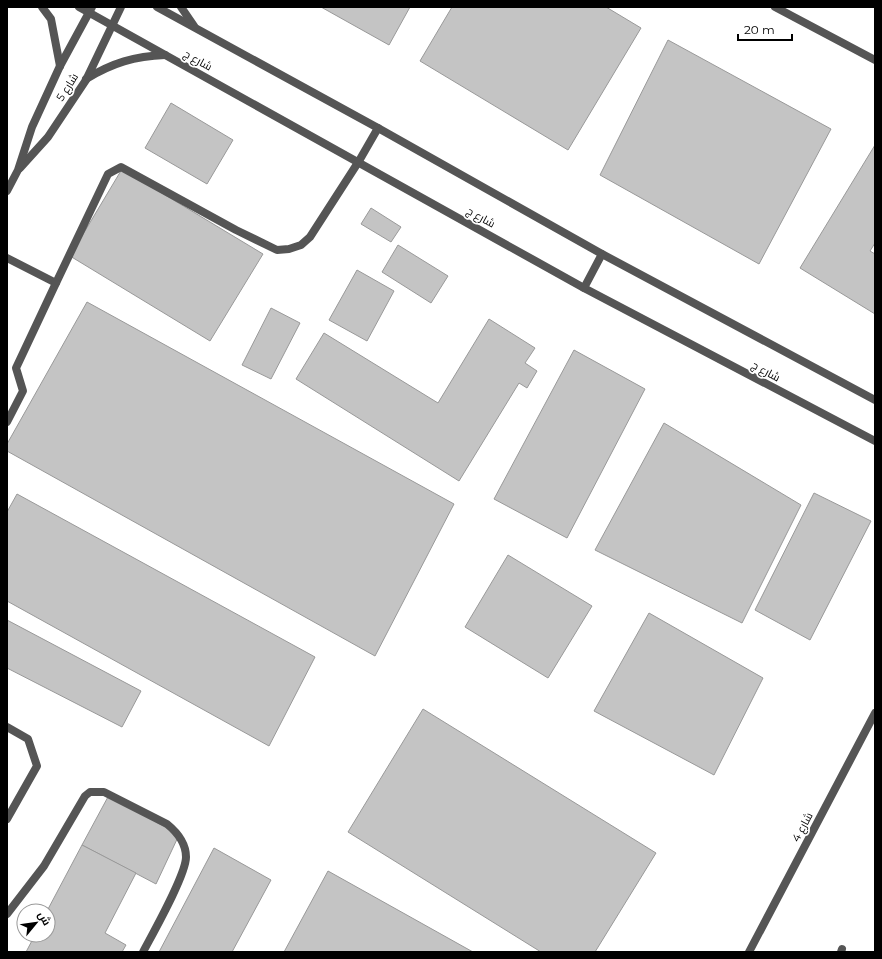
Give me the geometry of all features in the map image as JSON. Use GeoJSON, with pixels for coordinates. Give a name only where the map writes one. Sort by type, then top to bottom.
{"type":"FeatureCollection","features":[{"type":"Feature","properties":{"kind":"street"},"geometry":{"type":"LineString","coordinates":[[42,7],[51,19],[60,66]]}},
{"type":"Feature","properties":{"kind":"street","name":"شارع ج"},"geometry":{"type":"LineString","coordinates":[[79,7],[91,10],[112,25],[359,161],[584,288],[875,441]]}},
{"type":"Feature","properties":{"kind":"street","name":"شارع 5"},"geometry":{"type":"LineString","coordinates":[[18,170],[48,137],[86,80],[121,7]]}},
{"type":"Feature","properties":{"kind":"street"},"geometry":{"type":"LineString","coordinates":[[157,7],[378,128],[602,254],[875,400]]}},
{"type":"Feature","properties":{"kind":"street"},"geometry":{"type":"LineString","coordinates":[[181,7],[195,27]]}},
{"type":"Feature","properties":{"kind":"street"},"geometry":{"type":"LineString","coordinates":[[775,7],[875,60]]}},
{"type":"Feature","properties":{"kind":"street","name":"شارع 5"},"geometry":{"type":"LineString","coordinates":[[7,191],[18,170],[32,127],[60,66],[91,10]]}},
{"type":"Feature","properties":{"kind":"street"},"geometry":{"type":"LineString","coordinates":[[86,80],[104,68],[124,60],[144,56],[166,55]]}},
{"type":"Feature","properties":{"kind":"street"},"geometry":{"type":"LineString","coordinates":[[7,422],[23,392],[16,368],[108,174],[121,167],[236,230],[277,250],[289,249],[301,245],[310,237],[359,161],[378,128]]}},
{"type":"Feature","properties":{"kind":"street"},"geometry":{"type":"LineString","coordinates":[[584,288],[602,254]]}},
{"type":"Feature","properties":{"kind":"street"},"geometry":{"type":"LineString","coordinates":[[7,258],[56,283]]}},
{"type":"Feature","properties":{"kind":"street","name":"شارع 4"},"geometry":{"type":"LineString","coordinates":[[748,952],[875,713]]}},
{"type":"Feature","properties":{"kind":"street"},"geometry":{"type":"LineString","coordinates":[[7,727],[28,739],[37,766],[7,820]]}},
{"type":"Feature","properties":{"kind":"street"},"geometry":{"type":"LineString","coordinates":[[7,914],[44,866],[85,796],[90,792],[104,792],[167,824],[175,830],[185,848],[185,867],[143,952]]}},
{"type":"Feature","properties":{"kind":"building"},"geometry":{"type":"Polygon","coordinates":[[[321,7],[410,7],[389,45],[321,7]]]}},
{"type":"Feature","properties":{"kind":"building"},"geometry":{"type":"Polygon","coordinates":[[[452,7],[606,7],[641,28],[568,150],[420,61],[452,7]]]}},
{"type":"Feature","properties":{"kind":"building"},"geometry":{"type":"Polygon","coordinates":[[[668,40],[831,129],[759,264],[600,175],[668,40]]]}},
{"type":"Feature","properties":{"kind":"building"},"geometry":{"type":"Polygon","coordinates":[[[171,103],[233,140],[207,184],[145,148],[171,103]]]}},
{"type":"Feature","properties":{"kind":"building"},"geometry":{"type":"Polygon","coordinates":[[[875,145],[875,243],[870,251],[875,254],[875,314],[800,268],[875,145]]]}},
{"type":"Feature","properties":{"kind":"building"},"geometry":{"type":"Polygon","coordinates":[[[122,169],[263,254],[210,341],[70,256],[122,169]]]}},
{"type":"Feature","properties":{"kind":"building"},"geometry":{"type":"Polygon","coordinates":[[[371,208],[401,227],[391,242],[361,224],[371,208]]]}},
{"type":"Feature","properties":{"kind":"building"},"geometry":{"type":"Polygon","coordinates":[[[398,245],[448,276],[431,303],[382,272],[398,245]]]}},
{"type":"Feature","properties":{"kind":"building"},"geometry":{"type":"Polygon","coordinates":[[[357,270],[394,291],[367,341],[329,320],[357,270]]]}},
{"type":"Feature","properties":{"kind":"building"},"geometry":{"type":"Polygon","coordinates":[[[87,302],[454,504],[375,656],[7,451],[7,444],[87,302]]]}},
{"type":"Feature","properties":{"kind":"building"},"geometry":{"type":"Polygon","coordinates":[[[271,308],[300,323],[271,379],[242,365],[271,308]]]}},
{"type":"Feature","properties":{"kind":"building"},"geometry":{"type":"Polygon","coordinates":[[[489,319],[535,348],[525,363],[537,371],[527,388],[519,383],[459,481],[296,379],[324,333],[438,403],[489,319]]]}},
{"type":"Feature","properties":{"kind":"building"},"geometry":{"type":"Polygon","coordinates":[[[574,350],[645,389],[567,538],[494,499],[574,350]]]}},
{"type":"Feature","properties":{"kind":"building"},"geometry":{"type":"Polygon","coordinates":[[[664,423],[801,505],[742,623],[595,550],[664,423]]]}},
{"type":"Feature","properties":{"kind":"building"},"geometry":{"type":"Polygon","coordinates":[[[814,493],[871,521],[810,640],[755,610],[814,493]]]}},
{"type":"Feature","properties":{"kind":"building"},"geometry":{"type":"Polygon","coordinates":[[[17,494],[315,657],[269,746],[7,601],[7,512],[17,494]]]}},
{"type":"Feature","properties":{"kind":"building"},"geometry":{"type":"Polygon","coordinates":[[[508,555],[592,606],[548,678],[465,627],[508,555]]]}},
{"type":"Feature","properties":{"kind":"building"},"geometry":{"type":"Polygon","coordinates":[[[649,613],[763,678],[714,775],[594,711],[649,613]]]}},
{"type":"Feature","properties":{"kind":"building"},"geometry":{"type":"Polygon","coordinates":[[[7,620],[141,691],[122,727],[7,668],[7,620]]]}},
{"type":"Feature","properties":{"kind":"building"},"geometry":{"type":"Polygon","coordinates":[[[423,709],[656,853],[595,952],[541,952],[348,832],[423,709]]]}},
{"type":"Feature","properties":{"kind":"building"},"geometry":{"type":"Polygon","coordinates":[[[109,795],[179,835],[156,884],[82,845],[109,795]]]}},
{"type":"Feature","properties":{"kind":"building"},"geometry":{"type":"Polygon","coordinates":[[[82,845],[136,873],[105,933],[126,945],[122,952],[26,952],[31,943],[56,943],[56,903],[51,903],[82,845]]]}},
{"type":"Feature","properties":{"kind":"building"},"geometry":{"type":"Polygon","coordinates":[[[214,848],[271,880],[232,952],[159,952],[214,848]]]}},
{"type":"Feature","properties":{"kind":"building"},"geometry":{"type":"Polygon","coordinates":[[[328,871],[473,952],[284,952],[328,871]]]}}]}
